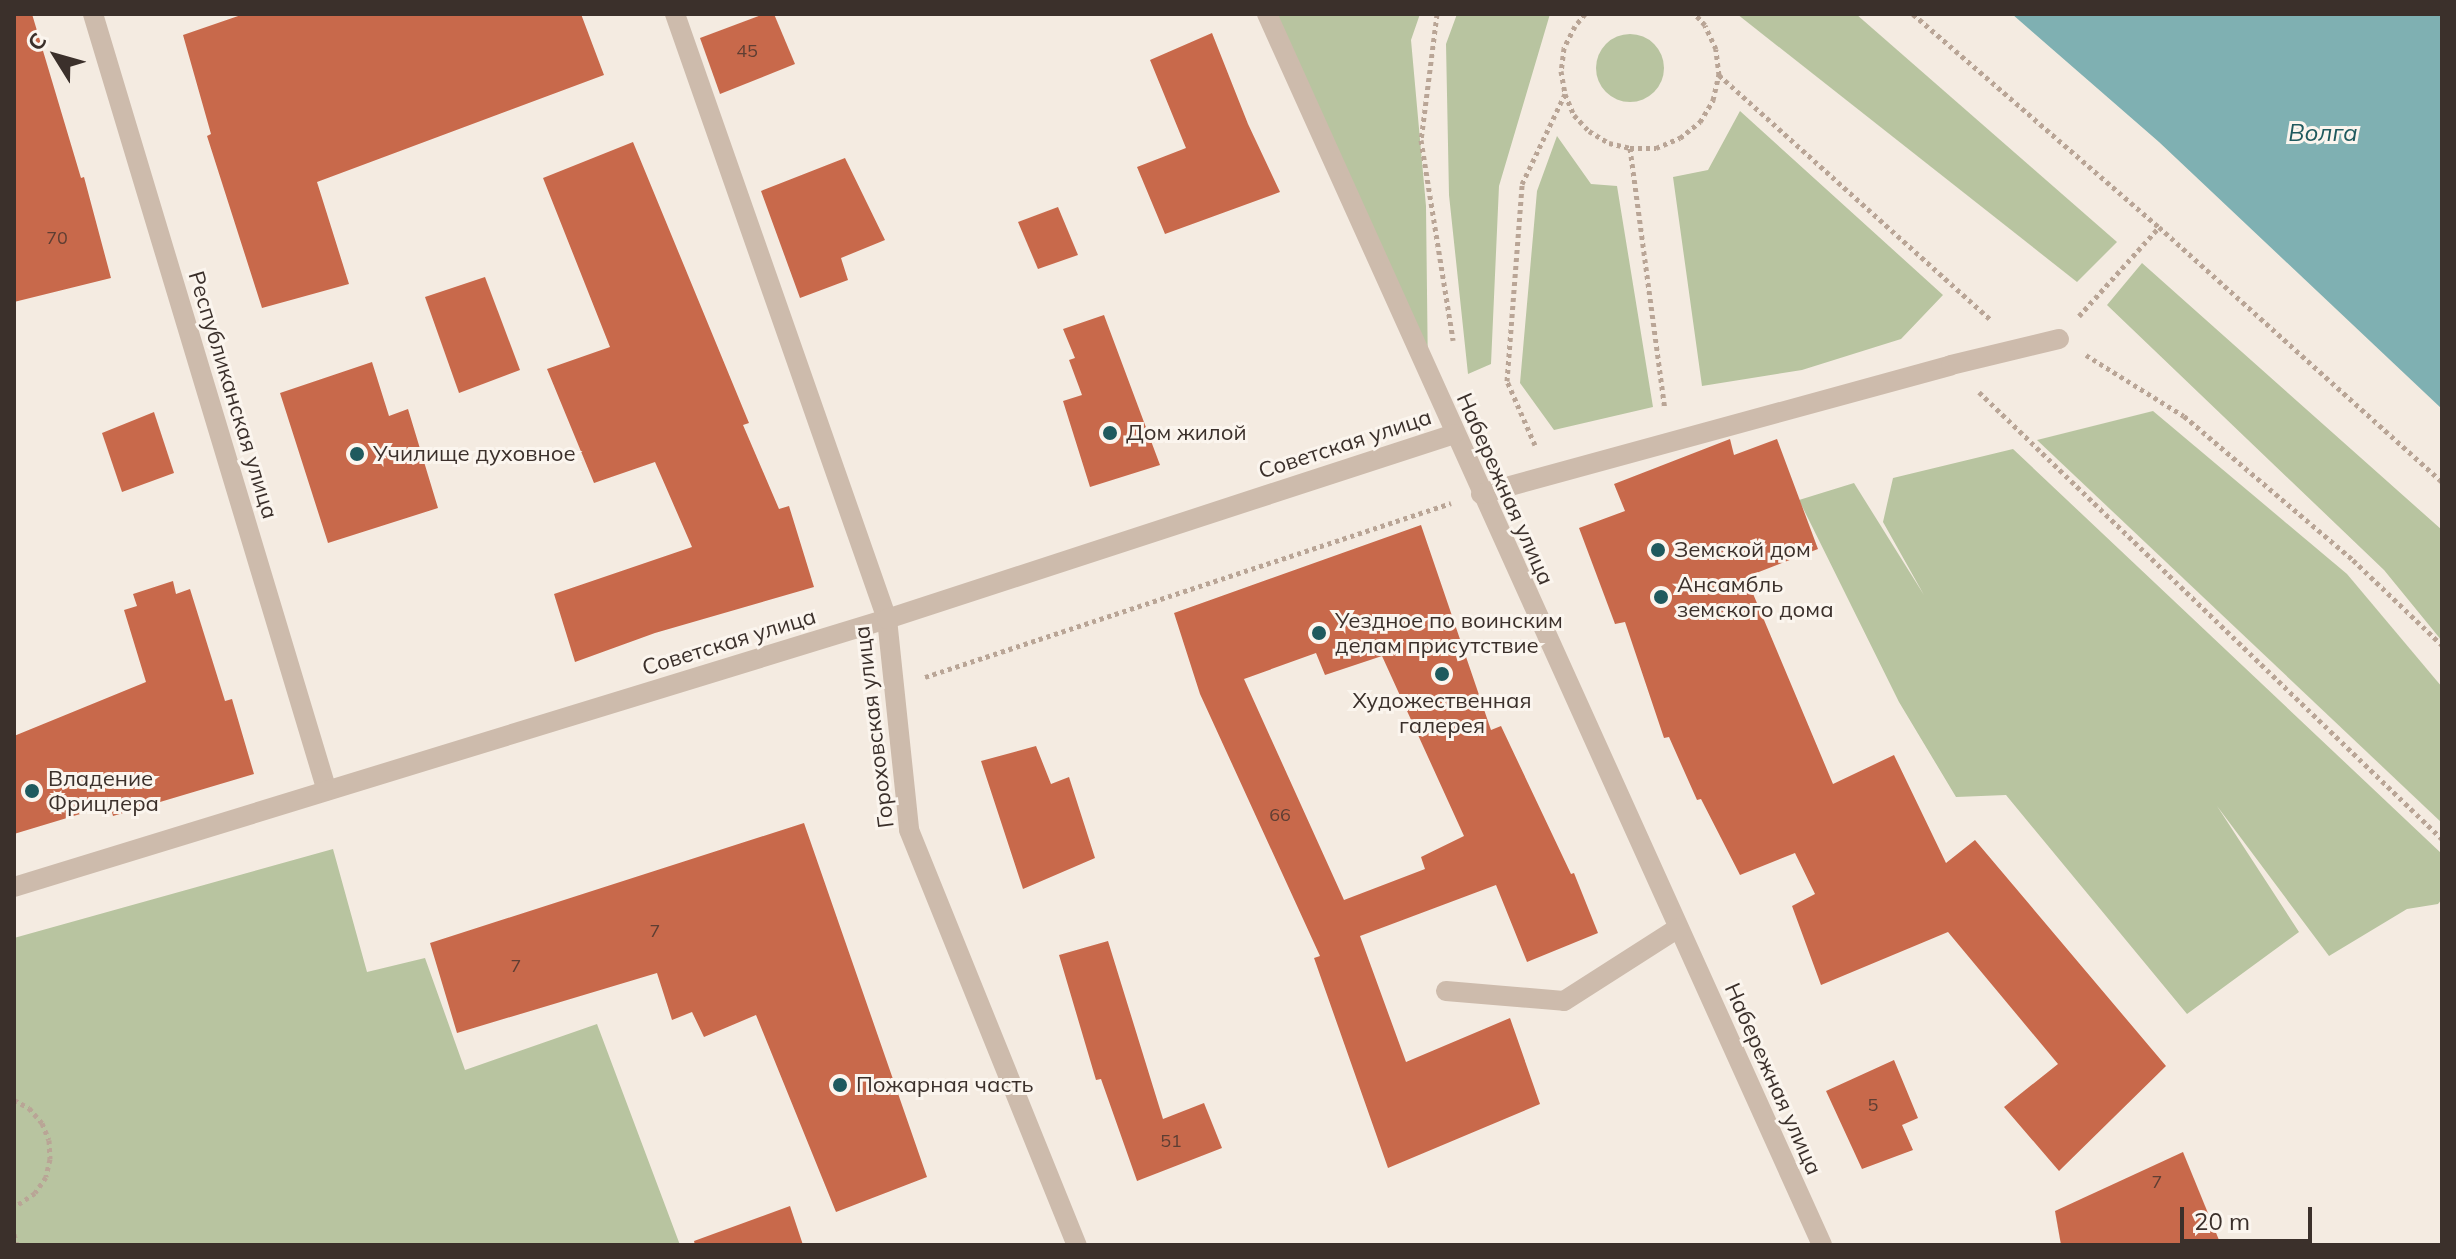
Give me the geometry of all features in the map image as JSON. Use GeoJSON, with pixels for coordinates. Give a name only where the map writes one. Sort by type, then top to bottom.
{"type":"FeatureCollection","features":[{"type":"Feature","properties":{"kind":"street","name":"Республиканская улица"},"geometry":{"type":"LineString","coordinates":[[93,14],[327,791]]}},
{"type":"Feature","properties":{"kind":"street","name":"Гороховская улица"},"geometry":{"type":"LineString","coordinates":[[675,14],[887,619],[909,830],[1077,1245]]}},
{"type":"Feature","properties":{"kind":"street","name":"Набережная улица"},"geometry":{"type":"LineString","coordinates":[[1267,14],[1822,1245]]}},
{"type":"Feature","properties":{"kind":"street"},"geometry":{"type":"LineString","coordinates":[[1481,494],[1951,365],[2059,339]]}},
{"type":"Feature","properties":{"kind":"street","name":"Советская улица"},"geometry":{"type":"LineString","coordinates":[[14,887],[887,619],[1454,434]]}},
{"type":"Feature","properties":{"kind":"street"},"geometry":{"type":"LineString","coordinates":[[1446,991],[1564,1001],[1678,928]]}},
{"type":"Feature","properties":{"kind":"path"},"geometry":{"type":"LineString","coordinates":[[1434,389],[1453,340],[1421,140],[1437,14]]}},
{"type":"Feature","properties":{"kind":"path"},"geometry":{"type":"LineString","coordinates":[[1585,14],[1564,48],[1561,71],[1565,94],[1574,115],[1589,131],[1609,143],[1630,148],[1656,148],[1680,138],[1700,122],[1713,100],[1719,75],[1716,49],[1705,25],[1695,14]]}},
{"type":"Feature","properties":{"kind":"path"},"geometry":{"type":"LineString","coordinates":[[1913,14],[2159,227],[2442,482]]}},
{"type":"Feature","properties":{"kind":"path"},"geometry":{"type":"LineString","coordinates":[[1719,75],[2021,348]]}},
{"type":"Feature","properties":{"kind":"path"},"geometry":{"type":"LineString","coordinates":[[1548,476],[1507,381],[1522,184],[1565,94]]}},
{"type":"Feature","properties":{"kind":"path"},"geometry":{"type":"LineString","coordinates":[[1630,148],[1669,442]]}},
{"type":"Feature","properties":{"kind":"path"},"geometry":{"type":"LineString","coordinates":[[2159,227],[2059,339],[2184,416],[2353,560],[2442,645]]}},
{"type":"Feature","properties":{"kind":"path"},"geometry":{"type":"LineString","coordinates":[[1951,365],[2442,839]]}},
{"type":"Feature","properties":{"kind":"path"},"geometry":{"type":"LineString","coordinates":[[894,687],[1481,494]]}},
{"type":"Feature","properties":{"kind":"path"},"geometry":{"type":"LineString","coordinates":[[14,1100],[29,1108],[42,1123],[49,1140],[50,1159],[46,1177],[35,1193],[14,1207]]}},
{"type":"Feature","properties":{"kind":"path"},"geometry":{"type":"LineString","coordinates":[[14,1234],[17,1245]]}},
{"type":"Feature","properties":{"kind":"green space"},"geometry":{"type":"Polygon","coordinates":[[[1275,14],[1420,14],[1411,40],[1426,206],[1428,377],[1275,14]]]}},
{"type":"Feature","properties":{"kind":"green space"},"geometry":{"type":"Polygon","coordinates":[[[1457,14],[1550,14],[1499,186],[1491,364],[1468,374],[1449,195],[1446,44],[1457,14]]]}},
{"type":"Feature","properties":{"kind":"green space"},"geometry":{"type":"Polygon","coordinates":[[[1737,14],[1856,14],[2117,242],[2077,282],[1737,14]]]}},
{"type":"Feature","properties":{"kind":"green space"},"geometry":{"type":"Polygon","coordinates":[[[1623,34],[1637,34],[1649,39],[1659,49],[1664,68],[1659,87],[1649,97],[1637,102],[1623,102],[1611,97],[1601,87],[1596,75],[1596,61],[1601,49],[1611,39],[1623,34]]]}},
{"type":"Feature","properties":{"kind":"green space"},"geometry":{"type":"Polygon","coordinates":[[[1740,111],[1943,295],[1901,339],[1802,370],[1702,386],[1673,177],[1708,170],[1740,111]]]}},
{"type":"Feature","properties":{"kind":"green space"},"geometry":{"type":"Polygon","coordinates":[[[1557,136],[1591,184],[1617,186],[1653,407],[1554,430],[1520,383],[1537,191],[1557,136]]]}},
{"type":"Feature","properties":{"kind":"green space"},"geometry":{"type":"Polygon","coordinates":[[[2142,263],[2442,530],[2442,641],[2384,570],[2107,305],[2142,263]]]}},
{"type":"Feature","properties":{"kind":"green space"},"geometry":{"type":"Polygon","coordinates":[[[2153,411],[2347,574],[2442,687],[2442,823],[2037,440],[2153,411]]]}},
{"type":"Feature","properties":{"kind":"green space"},"geometry":{"type":"Polygon","coordinates":[[[2013,449],[2442,854],[2442,899],[2438,904],[2407,909],[2329,956],[2217,806],[2299,932],[2187,1014],[2006,795],[1956,797],[1899,702],[1799,500],[1854,483],[1924,595],[1883,522],[1893,478],[2013,449]]]}},
{"type":"Feature","properties":{"kind":"green space"},"geometry":{"type":"Polygon","coordinates":[[[333,849],[367,972],[425,958],[465,1070],[597,1024],[680,1245],[14,1245],[14,938],[333,849]]]}},
{"type":"Feature","properties":{"kind":"water","name":"Волга"},"geometry":{"type":"Polygon","coordinates":[[[2012,14],[2442,14],[2442,409],[2159,142],[2012,14]]]}},
{"type":"Feature","properties":{"kind":"building"},"geometry":{"type":"Polygon","coordinates":[[[14,14],[32,14],[81,178],[84,177],[111,278],[14,302],[14,14]]]}},
{"type":"Feature","properties":{"kind":"building"},"geometry":{"type":"Polygon","coordinates":[[[244,14],[581,14],[604,75],[317,182],[349,284],[262,308],[207,136],[211,134],[183,35],[244,14]]]}},
{"type":"Feature","properties":{"kind":"building"},"geometry":{"type":"Polygon","coordinates":[[[764,14],[774,14],[795,64],[720,94],[700,38],[764,14]]]}},
{"type":"Feature","properties":{"kind":"building"},"geometry":{"type":"Polygon","coordinates":[[[1212,33],[1248,124],[1280,192],[1165,234],[1137,167],[1186,148],[1150,60],[1212,33]]]}},
{"type":"Feature","properties":{"kind":"building"},"geometry":{"type":"Polygon","coordinates":[[[633,142],[749,423],[743,425],[779,509],[789,506],[814,587],[655,633],[575,662],[554,594],[692,547],[655,462],[594,483],[547,369],[610,347],[543,178],[633,142]]]}},
{"type":"Feature","properties":{"kind":"building"},"geometry":{"type":"Polygon","coordinates":[[[845,158],[885,240],[841,258],[848,280],[800,298],[761,191],[845,158]]]}},
{"type":"Feature","properties":{"kind":"building"},"geometry":{"type":"Polygon","coordinates":[[[1058,207],[1078,255],[1038,269],[1018,222],[1058,207]]]}},
{"type":"Feature","properties":{"kind":"building"},"geometry":{"type":"Polygon","coordinates":[[[485,277],[520,370],[459,393],[425,297],[485,277]]]}},
{"type":"Feature","properties":{"kind":"building","name":"Дом жилой"},"geometry":{"type":"Polygon","coordinates":[[[1104,315],[1160,465],[1090,487],[1063,401],[1082,395],[1069,360],[1075,358],[1063,329],[1104,315]]]}},
{"type":"Feature","properties":{"kind":"building"},"geometry":{"type":"Polygon","coordinates":[[[372,362],[389,416],[408,409],[438,508],[328,543],[280,393],[372,362]]]}},
{"type":"Feature","properties":{"kind":"building"},"geometry":{"type":"Polygon","coordinates":[[[154,412],[174,473],[122,492],[102,433],[154,412]]]}},
{"type":"Feature","properties":{"kind":"building"},"geometry":{"type":"Polygon","coordinates":[[[1730,439],[1734,455],[1777,439],[1818,549],[1746,577],[1833,784],[1894,755],[1946,863],[1975,840],[2166,1066],[2059,1171],[2004,1107],[2058,1064],[1948,932],[1821,985],[1792,906],[1815,894],[1795,853],[1740,875],[1701,799],[1697,800],[1669,737],[1664,738],[1625,622],[1615,624],[1579,528],[1625,511],[1614,484],[1730,439]]]}},
{"type":"Feature","properties":{"kind":"building"},"geometry":{"type":"Polygon","coordinates":[[[1421,525],[1491,730],[1501,726],[1571,874],[1574,873],[1598,933],[1527,962],[1496,885],[1360,936],[1406,1062],[1510,1018],[1540,1104],[1388,1168],[1314,958],[1320,956],[1200,694],[1174,613],[1421,525]],[[1316,653],[1244,679],[1344,900],[1425,869],[1421,857],[1464,836],[1382,656],[1325,675],[1316,653]]]}},
{"type":"Feature","properties":{"kind":"building"},"geometry":{"type":"Polygon","coordinates":[[[173,581],[176,594],[190,589],[225,701],[232,699],[254,774],[113,816],[110,805],[14,834],[14,736],[146,682],[124,610],[137,606],[133,594],[173,581]]]}},
{"type":"Feature","properties":{"kind":"building"},"geometry":{"type":"Polygon","coordinates":[[[1036,746],[1051,784],[1069,777],[1095,858],[1023,889],[981,761],[1036,746]]]}},
{"type":"Feature","properties":{"kind":"building"},"geometry":{"type":"Polygon","coordinates":[[[804,823],[927,1177],[836,1212],[756,1015],[704,1037],[692,1012],[672,1020],[657,973],[457,1033],[430,943],[804,823]]]}},
{"type":"Feature","properties":{"kind":"building"},"geometry":{"type":"Polygon","coordinates":[[[1108,941],[1163,1119],[1204,1103],[1222,1148],[1137,1181],[1101,1079],[1096,1080],[1059,955],[1108,941]]]}},
{"type":"Feature","properties":{"kind":"building"},"geometry":{"type":"Polygon","coordinates":[[[1894,1060],[1918,1118],[1902,1125],[1913,1150],[1862,1169],[1826,1091],[1894,1060]]]}},
{"type":"Feature","properties":{"kind":"building"},"geometry":{"type":"Polygon","coordinates":[[[2183,1152],[2221,1245],[2061,1245],[2055,1211],[2183,1152]]]}},
{"type":"Feature","properties":{"kind":"building"},"geometry":{"type":"Polygon","coordinates":[[[790,1206],[803,1245],[695,1245],[694,1241],[790,1206]]]}},
{"type":"Feature","properties":{"kind":"place","name":"Дом жилой"},"geometry":{"type":"Point","coordinates":[1110,433]}},
{"type":"Feature","properties":{"kind":"place","name":"Училище духовное"},"geometry":{"type":"Point","coordinates":[357,454]}},
{"type":"Feature","properties":{"kind":"place","name":"Земской дом"},"geometry":{"type":"Point","coordinates":[1658,550]}},
{"type":"Feature","properties":{"kind":"place","name":"Ансамбль земского дома"},"geometry":{"type":"Point","coordinates":[1661,597]}},
{"type":"Feature","properties":{"kind":"place","name":"Уездное по воинским делам присутствие"},"geometry":{"type":"Point","coordinates":[1319,633]}},
{"type":"Feature","properties":{"kind":"place","name":"Художественная галерея"},"geometry":{"type":"Point","coordinates":[1442,674]}},
{"type":"Feature","properties":{"kind":"place","name":"Владение Фрицлера"},"geometry":{"type":"Point","coordinates":[32,791]}},
{"type":"Feature","properties":{"kind":"place","name":"Пожарная часть"},"geometry":{"type":"Point","coordinates":[840,1085]}}]}
